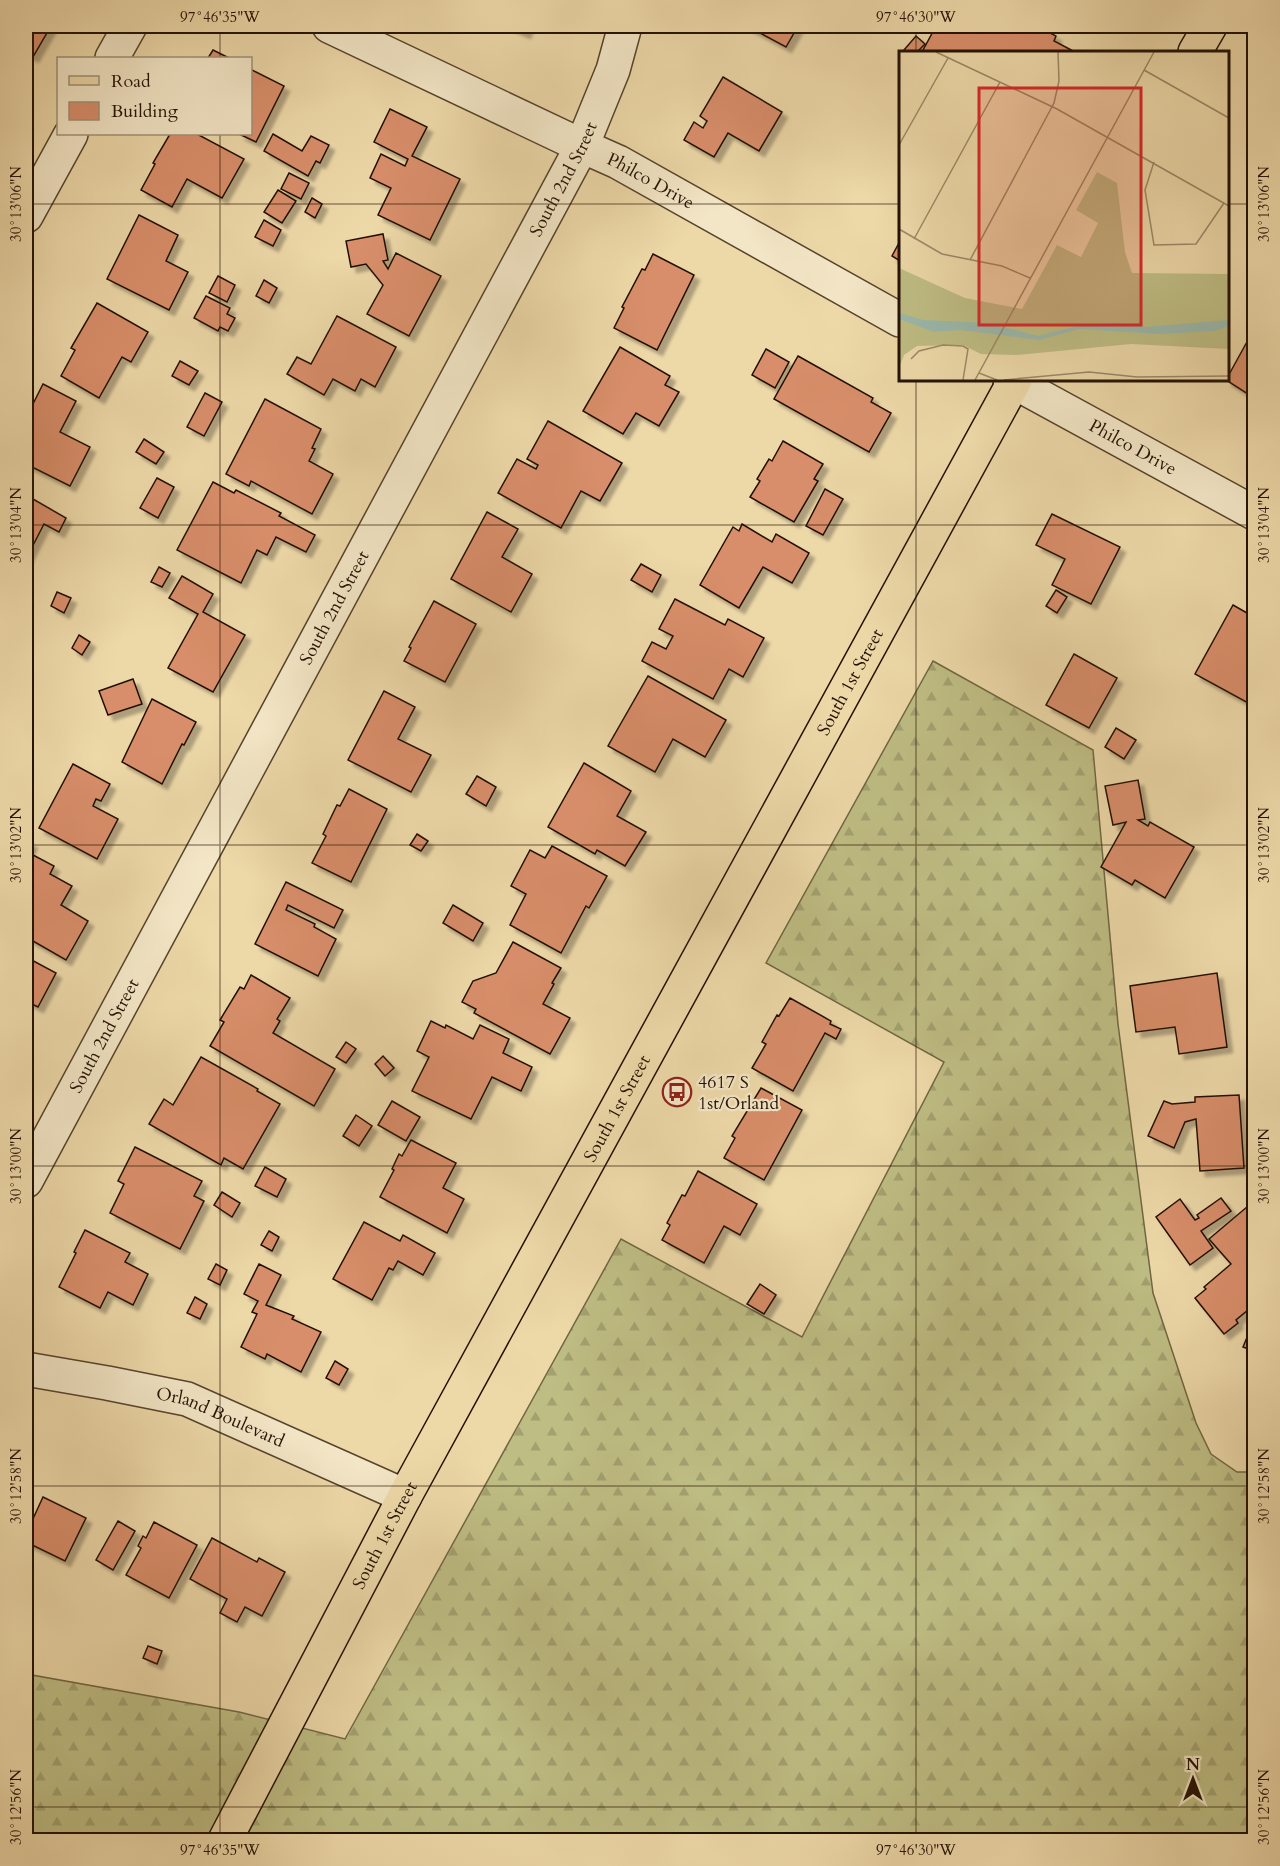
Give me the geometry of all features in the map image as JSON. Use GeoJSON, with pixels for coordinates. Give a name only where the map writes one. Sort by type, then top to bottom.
{"type":"FeatureCollection","features":[{"type":"Feature","properties":{"kind":"main road"},"geometry":{"type":"LineString","coordinates":[[1196,51],[1210,26]]}},
{"type":"Feature","properties":{"kind":"main road","name":"South 1st Street"},"geometry":{"type":"LineString","coordinates":[[225,1840],[405,1496],[1012,381]]}},
{"type":"Feature","properties":{"kind":"street"},"geometry":{"type":"LineString","coordinates":[[113,57],[130,26]]}},
{"type":"Feature","properties":{"kind":"street","name":"Philco Drive"},"geometry":{"type":"LineString","coordinates":[[329,26],[618,162],[899,319]]}},
{"type":"Feature","properties":{"kind":"street","name":"South 2nd Street"},"geometry":{"type":"LineString","coordinates":[[26,1181],[582,147],[614,70],[625,26]]}},
{"type":"Feature","properties":{"kind":"street"},"geometry":{"type":"LineString","coordinates":[[26,216],[70,135]]}},
{"type":"Feature","properties":{"kind":"street","name":"Philco Drive"},"geometry":{"type":"LineString","coordinates":[[1015,381],[1254,513]]}},
{"type":"Feature","properties":{"kind":"street","name":"Orland Boulevard"},"geometry":{"type":"LineString","coordinates":[[26,1369],[188,1399],[405,1496]]}},
{"type":"Feature","properties":{"kind":"green space"},"geometry":{"type":"Polygon","coordinates":[[[933,661],[1093,750],[1118,1024],[1153,1293],[1196,1423],[1211,1454],[1237,1472],[1254,1472],[1254,1840],[26,1840],[26,1674],[239,1712],[345,1739],[621,1239],[802,1337],[944,1062],[766,963],[933,661]]]}},
{"type":"Feature","properties":{"kind":"building"},"geometry":{"type":"Polygon","coordinates":[[[26,26],[51,26],[33,57],[26,53],[26,26]]]}},
{"type":"Feature","properties":{"kind":"building"},"geometry":{"type":"Polygon","coordinates":[[[509,26],[528,26],[525,33],[509,26]]]}},
{"type":"Feature","properties":{"kind":"building"},"geometry":{"type":"Polygon","coordinates":[[[747,26],[798,26],[786,47],[747,26]]]}},
{"type":"Feature","properties":{"kind":"building"},"geometry":{"type":"Polygon","coordinates":[[[936,26],[954,26],[962,30],[965,26],[1037,26],[1056,36],[1054,41],[1073,51],[923,51],[936,26]]]}},
{"type":"Feature","properties":{"kind":"building"},"geometry":{"type":"Polygon","coordinates":[[[916,36],[925,44],[918,51],[904,50],[916,36]]]}},
{"type":"Feature","properties":{"kind":"building"},"geometry":{"type":"Polygon","coordinates":[[[213,50],[227,57],[209,57],[213,50]]]}},
{"type":"Feature","properties":{"kind":"building"},"geometry":{"type":"Polygon","coordinates":[[[252,70],[284,86],[256,142],[241,135],[252,135],[252,70]]]}},
{"type":"Feature","properties":{"kind":"building"},"geometry":{"type":"Polygon","coordinates":[[[723,77],[782,112],[759,151],[728,133],[714,157],[684,140],[694,122],[703,128],[707,121],[700,116],[723,77]]]}},
{"type":"Feature","properties":{"kind":"building"},"geometry":{"type":"Polygon","coordinates":[[[390,109],[427,127],[412,156],[460,179],[430,240],[378,215],[391,188],[370,178],[381,154],[405,166],[408,159],[374,142],[390,109]]]}},
{"type":"Feature","properties":{"kind":"building"},"geometry":{"type":"Polygon","coordinates":[[[273,134],[302,151],[311,136],[329,145],[320,163],[316,161],[308,176],[264,151],[273,134]]]}},
{"type":"Feature","properties":{"kind":"building"},"geometry":{"type":"Polygon","coordinates":[[[169,135],[199,135],[244,159],[222,198],[187,179],[172,207],[141,190],[155,164],[153,163],[169,135]]]}},
{"type":"Feature","properties":{"kind":"building"},"geometry":{"type":"Polygon","coordinates":[[[289,173],[309,183],[301,199],[281,189],[289,173]]]}},
{"type":"Feature","properties":{"kind":"building"},"geometry":{"type":"Polygon","coordinates":[[[278,190],[296,201],[282,223],[264,212],[278,190]]]}},
{"type":"Feature","properties":{"kind":"building"},"geometry":{"type":"Polygon","coordinates":[[[312,198],[322,204],[315,218],[305,212],[312,198]]]}},
{"type":"Feature","properties":{"kind":"building"},"geometry":{"type":"Polygon","coordinates":[[[139,215],[178,235],[166,261],[188,272],[169,310],[107,279],[139,215]]]}},
{"type":"Feature","properties":{"kind":"building"},"geometry":{"type":"Polygon","coordinates":[[[264,220],[281,230],[273,246],[255,237],[264,220]]]}},
{"type":"Feature","properties":{"kind":"building"},"geometry":{"type":"Polygon","coordinates":[[[383,234],[388,260],[383,261],[388,269],[396,253],[441,276],[409,336],[367,314],[383,285],[366,264],[351,267],[346,241],[383,234]]]}},
{"type":"Feature","properties":{"kind":"building"},"geometry":{"type":"Polygon","coordinates":[[[899,243],[899,260],[892,256],[899,243]]]}},
{"type":"Feature","properties":{"kind":"building"},"geometry":{"type":"Polygon","coordinates":[[[653,254],[694,275],[657,350],[614,328],[642,269],[645,270],[653,254]]]}},
{"type":"Feature","properties":{"kind":"building"},"geometry":{"type":"Polygon","coordinates":[[[218,276],[235,285],[227,302],[209,293],[218,276]]]}},
{"type":"Feature","properties":{"kind":"building"},"geometry":{"type":"Polygon","coordinates":[[[264,280],[277,288],[269,303],[256,296],[264,280]]]}},
{"type":"Feature","properties":{"kind":"building"},"geometry":{"type":"Polygon","coordinates":[[[206,296],[230,308],[227,314],[235,318],[228,331],[220,327],[218,331],[194,318],[206,296]]]}},
{"type":"Feature","properties":{"kind":"building"},"geometry":{"type":"Polygon","coordinates":[[[97,303],[148,332],[131,362],[122,357],[99,398],[61,376],[75,350],[71,348],[97,303]]]}},
{"type":"Feature","properties":{"kind":"building"},"geometry":{"type":"Polygon","coordinates":[[[337,316],[396,347],[375,387],[361,379],[355,391],[333,379],[324,395],[287,374],[297,357],[311,364],[337,316]]]}},
{"type":"Feature","properties":{"kind":"building"},"geometry":{"type":"Polygon","coordinates":[[[1248,340],[1254,344],[1254,398],[1228,381],[1248,340]]]}},
{"type":"Feature","properties":{"kind":"building"},"geometry":{"type":"Polygon","coordinates":[[[620,347],[670,376],[665,385],[679,392],[659,426],[636,413],[623,434],[583,411],[620,347]]]}},
{"type":"Feature","properties":{"kind":"building"},"geometry":{"type":"Polygon","coordinates":[[[766,349],[789,362],[775,388],[752,375],[766,349]]]}},
{"type":"Feature","properties":{"kind":"building"},"geometry":{"type":"Polygon","coordinates":[[[798,356],[873,398],[871,402],[891,413],[869,452],[774,399],[798,356]]]}},
{"type":"Feature","properties":{"kind":"building"},"geometry":{"type":"Polygon","coordinates":[[[180,361],[198,371],[189,385],[172,376],[180,361]]]}},
{"type":"Feature","properties":{"kind":"building"},"geometry":{"type":"Polygon","coordinates":[[[43,384],[76,401],[60,432],[90,447],[70,486],[26,464],[26,418],[43,384]]]}},
{"type":"Feature","properties":{"kind":"building"},"geometry":{"type":"Polygon","coordinates":[[[205,393],[222,402],[204,436],[187,427],[205,393]]]}},
{"type":"Feature","properties":{"kind":"building"},"geometry":{"type":"Polygon","coordinates":[[[265,399],[321,429],[309,461],[333,474],[312,514],[251,481],[249,486],[226,474],[265,399]]]}},
{"type":"Feature","properties":{"kind":"building"},"geometry":{"type":"Polygon","coordinates":[[[548,421],[622,463],[600,501],[581,491],[561,528],[498,493],[517,459],[536,469],[538,465],[527,459],[548,421]]]}},
{"type":"Feature","properties":{"kind":"building"},"geometry":{"type":"Polygon","coordinates":[[[144,439],[164,452],[156,464],[136,452],[144,439]]]}},
{"type":"Feature","properties":{"kind":"building"},"geometry":{"type":"Polygon","coordinates":[[[783,441],[823,464],[814,479],[818,481],[794,522],[750,497],[760,481],[757,479],[769,459],[772,461],[783,441]]]}},
{"type":"Feature","properties":{"kind":"building"},"geometry":{"type":"Polygon","coordinates":[[[157,478],[174,487],[158,518],[140,508],[157,478]]]}},
{"type":"Feature","properties":{"kind":"building"},"geometry":{"type":"Polygon","coordinates":[[[213,482],[234,493],[236,490],[281,513],[279,516],[315,535],[306,552],[276,537],[267,555],[257,550],[241,583],[177,550],[213,482]]]}},
{"type":"Feature","properties":{"kind":"building"},"geometry":{"type":"Polygon","coordinates":[[[825,489],[843,499],[823,535],[806,526],[825,489]]]}},
{"type":"Feature","properties":{"kind":"building"},"geometry":{"type":"Polygon","coordinates":[[[26,495],[66,518],[59,532],[44,524],[26,559],[26,495]]]}},
{"type":"Feature","properties":{"kind":"building"},"geometry":{"type":"Polygon","coordinates":[[[487,512],[518,529],[502,557],[532,574],[511,612],[451,579],[487,512]]]}},
{"type":"Feature","properties":{"kind":"building"},"geometry":{"type":"Polygon","coordinates":[[[1052,514],[1120,547],[1091,604],[1052,585],[1065,559],[1036,545],[1052,514]]]}},
{"type":"Feature","properties":{"kind":"building"},"geometry":{"type":"Polygon","coordinates":[[[742,524],[772,542],[776,534],[809,553],[792,583],[763,567],[739,608],[700,585],[733,527],[739,531],[742,524]]]}},
{"type":"Feature","properties":{"kind":"building"},"geometry":{"type":"Polygon","coordinates":[[[641,564],[661,575],[652,592],[631,580],[641,564]]]}},
{"type":"Feature","properties":{"kind":"building"},"geometry":{"type":"Polygon","coordinates":[[[159,567],[170,573],[162,587],[151,582],[159,567]]]}},
{"type":"Feature","properties":{"kind":"building"},"geometry":{"type":"Polygon","coordinates":[[[182,576],[213,594],[203,612],[245,635],[213,692],[168,668],[198,614],[169,598],[182,576]]]}},
{"type":"Feature","properties":{"kind":"building"},"geometry":{"type":"Polygon","coordinates":[[[1056,590],[1067,597],[1057,613],[1046,606],[1056,590]]]}},
{"type":"Feature","properties":{"kind":"building"},"geometry":{"type":"Polygon","coordinates":[[[57,592],[71,598],[64,613],[51,606],[57,592]]]}},
{"type":"Feature","properties":{"kind":"building"},"geometry":{"type":"Polygon","coordinates":[[[675,599],[725,625],[728,619],[764,638],[743,677],[729,669],[713,699],[642,661],[652,642],[666,649],[673,636],[659,629],[675,599]]]}},
{"type":"Feature","properties":{"kind":"building"},"geometry":{"type":"Polygon","coordinates":[[[434,601],[476,624],[445,682],[404,661],[434,601]]]}},
{"type":"Feature","properties":{"kind":"building"},"geometry":{"type":"Polygon","coordinates":[[[1233,605],[1254,617],[1254,640],[1248,653],[1254,656],[1254,696],[1250,704],[1195,674],[1233,605]]]}},
{"type":"Feature","properties":{"kind":"building"},"geometry":{"type":"Polygon","coordinates":[[[79,635],[90,642],[82,655],[72,648],[79,635]]]}},
{"type":"Feature","properties":{"kind":"building"},"geometry":{"type":"Polygon","coordinates":[[[1074,654],[1117,678],[1089,728],[1046,705],[1074,654]]]}},
{"type":"Feature","properties":{"kind":"building"},"geometry":{"type":"Polygon","coordinates":[[[648,676],[726,720],[705,757],[673,739],[655,772],[608,746],[648,676]]]}},
{"type":"Feature","properties":{"kind":"building"},"geometry":{"type":"Polygon","coordinates":[[[133,679],[142,704],[108,715],[99,691],[133,679]]]}},
{"type":"Feature","properties":{"kind":"building"},"geometry":{"type":"Polygon","coordinates":[[[384,691],[415,707],[398,739],[431,755],[411,792],[348,760],[384,691]]]}},
{"type":"Feature","properties":{"kind":"building"},"geometry":{"type":"Polygon","coordinates":[[[152,699],[196,722],[162,784],[122,762],[152,699]]]}},
{"type":"Feature","properties":{"kind":"building"},"geometry":{"type":"Polygon","coordinates":[[[1116,728],[1136,740],[1124,759],[1105,747],[1116,728]]]}},
{"type":"Feature","properties":{"kind":"building"},"geometry":{"type":"Polygon","coordinates":[[[584,763],[631,791],[617,816],[646,832],[625,866],[597,850],[595,854],[548,827],[584,763]]]}},
{"type":"Feature","properties":{"kind":"building"},"geometry":{"type":"Polygon","coordinates":[[[73,764],[110,784],[101,801],[96,799],[93,806],[118,819],[97,859],[39,828],[73,764]]]}},
{"type":"Feature","properties":{"kind":"building"},"geometry":{"type":"Polygon","coordinates":[[[477,776],[496,787],[486,806],[466,794],[477,776]]]}},
{"type":"Feature","properties":{"kind":"building"},"geometry":{"type":"Polygon","coordinates":[[[1138,780],[1145,819],[1138,820],[1148,826],[1150,822],[1194,847],[1165,898],[1135,880],[1132,885],[1101,867],[1126,822],[1113,825],[1105,786],[1138,780]]]}},
{"type":"Feature","properties":{"kind":"building"},"geometry":{"type":"Polygon","coordinates":[[[349,789],[387,809],[351,882],[312,863],[326,836],[323,834],[337,805],[340,806],[349,789]]]}},
{"type":"Feature","properties":{"kind":"building"},"geometry":{"type":"Polygon","coordinates":[[[417,834],[428,841],[421,851],[410,845],[417,834]]]}},
{"type":"Feature","properties":{"kind":"building"},"geometry":{"type":"Polygon","coordinates":[[[26,840],[32,843],[26,855],[26,840]]]}},
{"type":"Feature","properties":{"kind":"building"},"geometry":{"type":"Polygon","coordinates":[[[552,846],[607,876],[589,908],[586,906],[561,953],[510,925],[526,894],[511,886],[530,850],[545,858],[552,846]]]}},
{"type":"Feature","properties":{"kind":"building"},"geometry":{"type":"Polygon","coordinates":[[[33,855],[54,866],[50,874],[72,886],[61,905],[88,921],[66,960],[26,937],[26,868],[33,855]]]}},
{"type":"Feature","properties":{"kind":"building"},"geometry":{"type":"Polygon","coordinates":[[[286,882],[343,910],[334,928],[288,905],[286,910],[315,924],[314,927],[336,939],[318,976],[255,944],[286,882]]]}},
{"type":"Feature","properties":{"kind":"building"},"geometry":{"type":"Polygon","coordinates":[[[453,905],[483,923],[473,941],[443,923],[453,905]]]}},
{"type":"Feature","properties":{"kind":"building"},"geometry":{"type":"Polygon","coordinates":[[[513,942],[561,968],[543,1004],[570,1018],[550,1054],[474,1013],[476,1009],[462,1002],[473,981],[496,973],[513,942]]]}},
{"type":"Feature","properties":{"kind":"building"},"geometry":{"type":"Polygon","coordinates":[[[26,957],[56,973],[38,1007],[26,1001],[26,957]]]}},
{"type":"Feature","properties":{"kind":"building"},"geometry":{"type":"Polygon","coordinates":[[[1217,973],[1227,1047],[1179,1054],[1175,1027],[1136,1032],[1130,986],[1217,973]]]}},
{"type":"Feature","properties":{"kind":"building"},"geometry":{"type":"Polygon","coordinates":[[[251,975],[290,998],[277,1019],[280,1021],[273,1033],[335,1069],[314,1106],[210,1046],[224,1022],[220,1020],[240,987],[244,989],[251,975]]]}},
{"type":"Feature","properties":{"kind":"building"},"geometry":{"type":"Polygon","coordinates":[[[790,998],[841,1029],[836,1039],[825,1033],[793,1091],[752,1068],[766,1044],[762,1042],[777,1015],[779,1016],[790,998]]]}},
{"type":"Feature","properties":{"kind":"building"},"geometry":{"type":"Polygon","coordinates":[[[431,1021],[445,1028],[446,1025],[473,1039],[480,1025],[509,1039],[503,1053],[532,1067],[521,1091],[492,1077],[471,1119],[412,1091],[429,1057],[417,1051],[431,1021]]]}},
{"type":"Feature","properties":{"kind":"building"},"geometry":{"type":"Polygon","coordinates":[[[346,1042],[356,1049],[346,1063],[336,1057],[346,1042]]]}},
{"type":"Feature","properties":{"kind":"building"},"geometry":{"type":"Polygon","coordinates":[[[383,1056],[394,1068],[385,1076],[375,1064],[383,1056]]]}},
{"type":"Feature","properties":{"kind":"building"},"geometry":{"type":"Polygon","coordinates":[[[201,1057],[280,1104],[243,1169],[224,1158],[221,1165],[149,1124],[164,1099],[173,1105],[201,1057]]]}},
{"type":"Feature","properties":{"kind":"building"},"geometry":{"type":"Polygon","coordinates":[[[761,1088],[802,1110],[764,1180],[724,1158],[735,1138],[732,1136],[761,1088]]]}},
{"type":"Feature","properties":{"kind":"building"},"geometry":{"type":"Polygon","coordinates":[[[1239,1095],[1244,1168],[1200,1171],[1196,1119],[1185,1122],[1174,1148],[1148,1136],[1164,1101],[1172,1104],[1195,1102],[1195,1097],[1239,1095]]]}},
{"type":"Feature","properties":{"kind":"building"},"geometry":{"type":"Polygon","coordinates":[[[392,1101],[420,1117],[406,1141],[378,1125],[392,1101]]]}},
{"type":"Feature","properties":{"kind":"building"},"geometry":{"type":"Polygon","coordinates":[[[356,1115],[372,1126],[359,1146],[343,1136],[356,1115]]]}},
{"type":"Feature","properties":{"kind":"building"},"geometry":{"type":"Polygon","coordinates":[[[411,1140],[456,1163],[443,1188],[464,1199],[447,1233],[380,1197],[394,1170],[392,1169],[399,1154],[402,1156],[411,1140]]]}},
{"type":"Feature","properties":{"kind":"building"},"geometry":{"type":"Polygon","coordinates":[[[135,1147],[202,1181],[194,1196],[204,1201],[180,1249],[110,1213],[124,1184],[118,1181],[135,1147]]]}},
{"type":"Feature","properties":{"kind":"building"},"geometry":{"type":"Polygon","coordinates":[[[265,1167],[286,1179],[277,1197],[255,1186],[265,1167]]]}},
{"type":"Feature","properties":{"kind":"building"},"geometry":{"type":"Polygon","coordinates":[[[698,1171],[757,1204],[740,1235],[724,1226],[704,1263],[662,1240],[670,1225],[667,1223],[698,1171]]]}},
{"type":"Feature","properties":{"kind":"building"},"geometry":{"type":"Polygon","coordinates":[[[222,1192],[240,1203],[232,1217],[214,1205],[222,1192]]]}},
{"type":"Feature","properties":{"kind":"building"},"geometry":{"type":"Polygon","coordinates":[[[1221,1198],[1231,1211],[1201,1231],[1213,1248],[1190,1265],[1156,1217],[1180,1199],[1195,1220],[1199,1218],[1197,1215],[1221,1198]]]}},
{"type":"Feature","properties":{"kind":"building"},"geometry":{"type":"Polygon","coordinates":[[[1254,1201],[1254,1305],[1236,1320],[1238,1323],[1224,1334],[1195,1298],[1206,1289],[1204,1287],[1231,1264],[1209,1239],[1254,1201]]]}},
{"type":"Feature","properties":{"kind":"building"},"geometry":{"type":"Polygon","coordinates":[[[364,1222],[400,1241],[403,1235],[435,1253],[423,1275],[398,1261],[393,1270],[389,1268],[372,1300],[333,1279],[364,1222]]]}},
{"type":"Feature","properties":{"kind":"building"},"geometry":{"type":"Polygon","coordinates":[[[85,1230],[130,1253],[125,1262],[148,1274],[133,1305],[108,1292],[100,1308],[59,1287],[85,1230]]]}},
{"type":"Feature","properties":{"kind":"building"},"geometry":{"type":"Polygon","coordinates":[[[269,1231],[279,1237],[272,1251],[261,1245],[269,1231]]]}},
{"type":"Feature","properties":{"kind":"building"},"geometry":{"type":"Polygon","coordinates":[[[216,1264],[227,1270],[220,1285],[208,1279],[216,1264]]]}},
{"type":"Feature","properties":{"kind":"building"},"geometry":{"type":"Polygon","coordinates":[[[259,1264],[281,1275],[266,1305],[294,1316],[292,1319],[321,1332],[301,1372],[267,1354],[265,1359],[241,1347],[257,1314],[252,1312],[258,1301],[244,1294],[259,1264]]]}},
{"type":"Feature","properties":{"kind":"building"},"geometry":{"type":"Polygon","coordinates":[[[760,1284],[776,1295],[764,1314],[747,1304],[760,1284]]]}},
{"type":"Feature","properties":{"kind":"building"},"geometry":{"type":"Polygon","coordinates":[[[195,1297],[207,1304],[200,1319],[187,1313],[195,1297]]]}},
{"type":"Feature","properties":{"kind":"building"},"geometry":{"type":"Polygon","coordinates":[[[1248,1335],[1254,1337],[1254,1351],[1243,1347],[1248,1335]]]}},
{"type":"Feature","properties":{"kind":"building"},"geometry":{"type":"Polygon","coordinates":[[[335,1361],[348,1369],[339,1385],[326,1378],[335,1361]]]}},
{"type":"Feature","properties":{"kind":"building"},"geometry":{"type":"Polygon","coordinates":[[[43,1497],[86,1518],[65,1561],[26,1542],[26,1534],[43,1497]]]}},
{"type":"Feature","properties":{"kind":"building"},"geometry":{"type":"Polygon","coordinates":[[[118,1521],[135,1531],[113,1570],[96,1560],[118,1521]]]}},
{"type":"Feature","properties":{"kind":"building"},"geometry":{"type":"Polygon","coordinates":[[[154,1522],[197,1545],[169,1598],[126,1575],[141,1548],[138,1546],[143,1536],[146,1538],[154,1522]]]}},
{"type":"Feature","properties":{"kind":"building"},"geometry":{"type":"Polygon","coordinates":[[[212,1538],[257,1562],[259,1558],[285,1572],[262,1616],[245,1607],[237,1622],[220,1613],[227,1599],[190,1579],[212,1538]]]}},
{"type":"Feature","properties":{"kind":"building"},"geometry":{"type":"Polygon","coordinates":[[[148,1646],[162,1651],[157,1664],[143,1658],[148,1646]]]}},
{"type":"Feature","properties":{"kind":"place","name":"4617 S 1st/Orland"},"geometry":{"type":"Point","coordinates":[677,1092]}}]}
